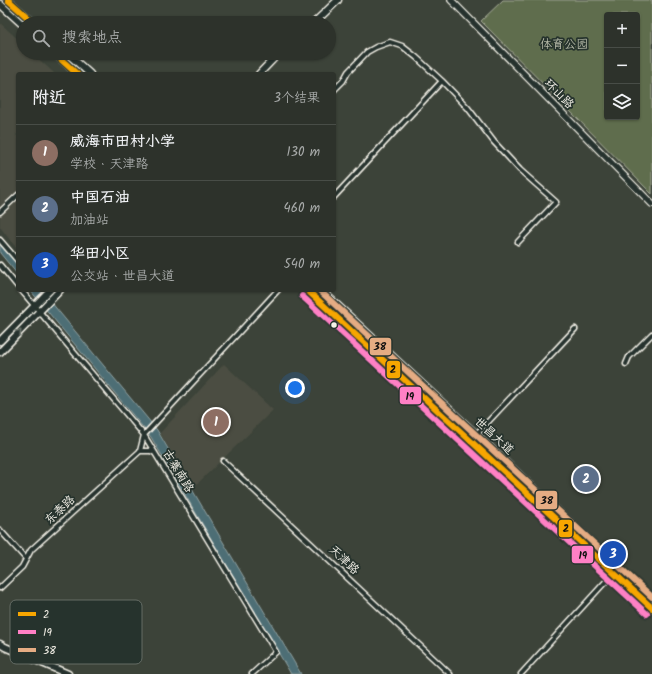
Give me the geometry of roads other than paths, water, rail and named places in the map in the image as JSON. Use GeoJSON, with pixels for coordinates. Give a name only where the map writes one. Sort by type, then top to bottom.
{"type":"FeatureCollection","features":[{"type":"Feature","properties":{"kind":"main road"},"geometry":{"type":"LineString","coordinates":[[8,0],[26,16]]}},
{"type":"Feature","properties":{"kind":"main road"},"geometry":{"type":"LineString","coordinates":[[316,16],[332,0]]}},
{"type":"Feature","properties":{"kind":"main road"},"geometry":{"type":"LineString","coordinates":[[321,16],[338,0]]}},
{"type":"Feature","properties":{"kind":"main road","name":"环山路"},"geometry":{"type":"LineString","coordinates":[[450,0],[652,204]]}},
{"type":"Feature","properties":{"kind":"main road"},"geometry":{"type":"LineString","coordinates":[[0,4],[16,19]]}},
{"type":"Feature","properties":{"kind":"main road"},"geometry":{"type":"LineString","coordinates":[[61,60],[74,72]]}},
{"type":"Feature","properties":{"kind":"main road"},"geometry":{"type":"LineString","coordinates":[[75,60],[88,72]]}},
{"type":"Feature","properties":{"kind":"main road"},"geometry":{"type":"LineString","coordinates":[[261,72],[272,60]]}},
{"type":"Feature","properties":{"kind":"main road"},"geometry":{"type":"LineString","coordinates":[[267,72],[278,60]]}},
{"type":"Feature","properties":{"kind":"main road"},"geometry":{"type":"LineString","coordinates":[[0,341],[35,305],[45,292]]}},
{"type":"Feature","properties":{"kind":"main road"},"geometry":{"type":"LineString","coordinates":[[0,352],[58,292]]}},
{"type":"Feature","properties":{"kind":"main road","name":"世昌大道"},"geometry":{"type":"LineString","coordinates":[[309,292],[652,608]]}},
{"type":"Feature","properties":{"kind":"main road","name":"世昌大道"},"geometry":{"type":"LineString","coordinates":[[323,292],[652,598]]}},
{"type":"Feature","properties":{"kind":"main road"},"geometry":{"type":"LineString","coordinates":[[0,644],[10,649]]}},
{"type":"Feature","properties":{"kind":"main road"},"geometry":{"type":"LineString","coordinates":[[45,664],[68,674]]}},
{"type":"Feature","properties":{"kind":"street"},"geometry":{"type":"LineString","coordinates":[[336,88],[343,81],[348,72],[367,52],[376,47],[390,42],[402,46],[416,57],[468,108],[494,142],[520,170],[556,202],[518,242]]}},
{"type":"Feature","properties":{"kind":"street"},"geometry":{"type":"LineString","coordinates":[[336,195],[442,81]]}},
{"type":"Feature","properties":{"kind":"street"},"geometry":{"type":"LineString","coordinates":[[0,212],[16,196]]}},
{"type":"Feature","properties":{"kind":"street"},"geometry":{"type":"LineString","coordinates":[[0,240],[16,259]]}},
{"type":"Feature","properties":{"kind":"street"},"geometry":{"type":"LineString","coordinates":[[0,265],[16,285]]}},
{"type":"Feature","properties":{"kind":"street","name":"古寨南路"},"geometry":{"type":"LineString","coordinates":[[23,292],[145,434],[276,652],[252,674]]}},
{"type":"Feature","properties":{"kind":"street"},"geometry":{"type":"LineString","coordinates":[[156,454],[150,450],[140,451],[145,434],[276,292]]}},
{"type":"Feature","properties":{"kind":"street"},"geometry":{"type":"LineString","coordinates":[[470,441],[575,329]]}},
{"type":"Feature","properties":{"kind":"street"},"geometry":{"type":"LineString","coordinates":[[626,364],[629,357],[652,334]]}},
{"type":"Feature","properties":{"kind":"street","name":"东泰路"},"geometry":{"type":"LineString","coordinates":[[0,588],[22,567],[31,550],[140,451]]}},
{"type":"Feature","properties":{"kind":"street","name":"天津路"},"geometry":{"type":"LineString","coordinates":[[223,460],[450,674]]}},
{"type":"Feature","properties":{"kind":"street"},"geometry":{"type":"LineString","coordinates":[[0,530],[26,559]]}},
{"type":"Feature","properties":{"kind":"street"},"geometry":{"type":"LineString","coordinates":[[521,674],[619,567]]}},
{"type":"Feature","properties":{"kind":"water"},"geometry":{"type":"Polygon","coordinates":[[[0,245],[16,262],[16,273],[0,253],[0,245]]]}},
{"type":"Feature","properties":{"kind":"water"},"geometry":{"type":"Polygon","coordinates":[[[32,292],[43,292],[157,430],[301,674],[291,674],[151,437],[32,292]]]}},
{"type":"Feature","properties":{"kind":"place","name":"威海市田村小学"},"geometry":{"type":"Point","coordinates":[216,422]}},
{"type":"Feature","properties":{"kind":"place","name":"中国石油"},"geometry":{"type":"Point","coordinates":[586,479]}},
{"type":"Feature","properties":{"kind":"place","name":"华田小区"},"geometry":{"type":"Point","coordinates":[613,554]}},
{"type":"Feature","properties":{"kind":"park label","name":"体育公园"},"geometry":{"type":"Point","coordinates":[564,44]}}]}
